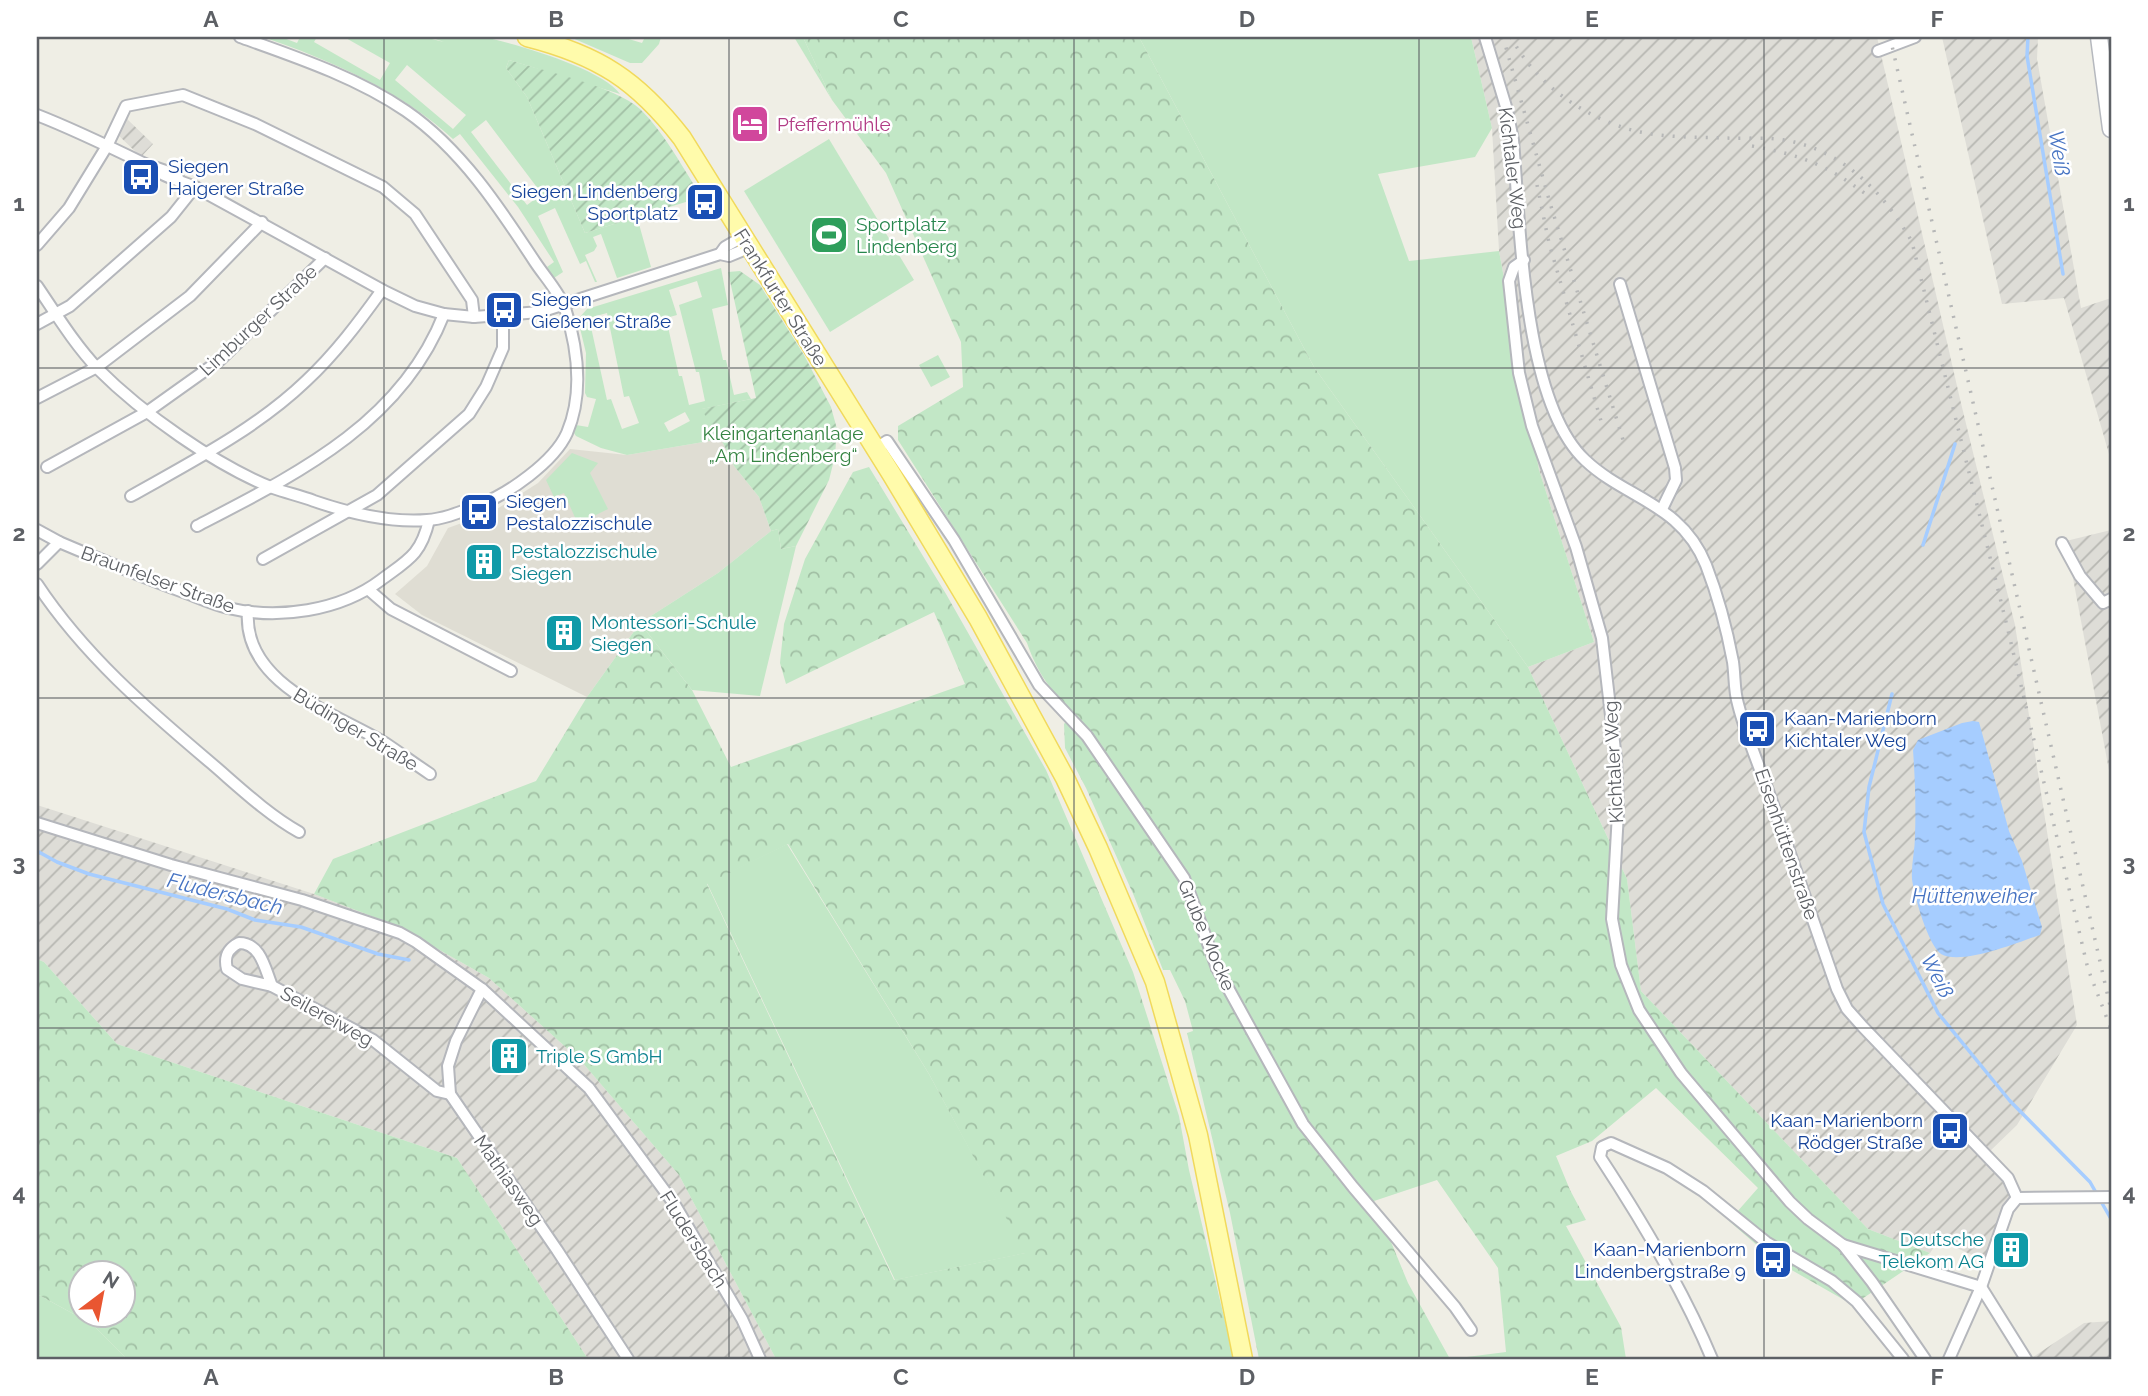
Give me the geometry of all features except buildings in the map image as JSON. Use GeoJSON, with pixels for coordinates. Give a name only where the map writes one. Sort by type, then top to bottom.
{"type":"FeatureCollection","features":[{"type":"Feature","properties":{"kind":"main road","name":"Frankfurter Straße"},"geometry":{"type":"LineString","coordinates":[[527,37],[574,50],[597,61],[650,100],[682,138],[978,618],[1065,778],[1098,848],[1154,982],[1198,1135],[1243,1359]]}},
{"type":"Feature","properties":{"kind":"main road"},"geometry":{"type":"LineString","coordinates":[[2099,37],[2110,120]]}},
{"type":"Feature","properties":{"kind":"street"},"geometry":{"type":"LineString","coordinates":[[37,286],[97,367],[147,412],[207,453],[271,487],[345,512],[405,520],[429,520],[460,513],[500,497],[529,476],[566,435],[577,396],[578,362],[564,305],[505,217],[441,138],[405,110],[355,83],[299,58],[240,37]]}},
{"type":"Feature","properties":{"kind":"street","name":"Kichtaler Weg"},"geometry":{"type":"LineString","coordinates":[[1485,37],[1513,140],[1530,324],[1550,404],[1562,431],[1583,458],[1594,468],[1662,509]]}},
{"type":"Feature","properties":{"kind":"street"},"geometry":{"type":"LineString","coordinates":[[1878,51],[1915,37]]}},
{"type":"Feature","properties":{"kind":"street"},"geometry":{"type":"LineString","coordinates":[[37,245],[69,208],[107,146],[126,106],[183,95],[255,124],[383,187],[400,199],[415,214],[472,300],[474,317]]}},
{"type":"Feature","properties":{"kind":"street"},"geometry":{"type":"LineString","coordinates":[[37,115],[151,167],[163,177],[180,180],[195,187],[382,290],[415,306],[444,314],[474,317],[540,312],[720,254],[725,247],[747,241]]}},
{"type":"Feature","properties":{"kind":"street"},"geometry":{"type":"LineString","coordinates":[[37,324],[70,306],[171,217],[195,187]]}},
{"type":"Feature","properties":{"kind":"street"},"geometry":{"type":"LineString","coordinates":[[37,398],[97,367],[190,296],[262,222]]}},
{"type":"Feature","properties":{"kind":"street","name":"Limburger Straße"},"geometry":{"type":"LineString","coordinates":[[47,467],[147,412],[219,360],[325,258]]}},
{"type":"Feature","properties":{"kind":"street","name":"Kichtaler Weg"},"geometry":{"type":"LineString","coordinates":[[1524,260],[1514,267],[1509,281],[1519,373],[1532,426],[1576,547],[1602,638],[1616,759],[1618,813],[1612,919],[1621,964],[1639,1010],[1681,1073],[1790,1202],[1843,1245],[1925,1359]]}},
{"type":"Feature","properties":{"kind":"street"},"geometry":{"type":"LineString","coordinates":[[1620,284],[1675,468],[1676,480],[1662,509]]}},
{"type":"Feature","properties":{"kind":"street"},"geometry":{"type":"LineString","coordinates":[[131,496],[207,453],[258,420],[306,382],[348,336],[382,290]]}},
{"type":"Feature","properties":{"kind":"street"},"geometry":{"type":"LineString","coordinates":[[197,526],[295,474],[342,443],[397,392],[433,342],[444,314]]}},
{"type":"Feature","properties":{"kind":"street"},"geometry":{"type":"LineString","coordinates":[[263,559],[377,495],[468,414],[486,387],[503,348],[503,316]]}},
{"type":"Feature","properties":{"kind":"street","name":"Grube Mocke"},"geometry":{"type":"LineString","coordinates":[[874,449],[887,441],[954,540],[1039,685],[1087,736],[1184,878],[1217,968],[1303,1124],[1455,1307],[1471,1330]]}},
{"type":"Feature","properties":{"kind":"street","name":"Eisenhüttenstraße"},"geometry":{"type":"LineString","coordinates":[[1662,509],[1696,546],[1706,565],[1730,646],[1737,703],[1842,999],[1863,1027],[2008,1178],[2017,1198]]}},
{"type":"Feature","properties":{"kind":"street","name":"Braunfelser Straße"},"geometry":{"type":"LineString","coordinates":[[37,530],[60,542],[227,608],[293,612],[324,606],[369,590],[415,555],[425,536],[429,520]]}},
{"type":"Feature","properties":{"kind":"street","name":"Braunfelser Straße"},"geometry":{"type":"LineString","coordinates":[[37,564],[60,542]]}},
{"type":"Feature","properties":{"kind":"street"},"geometry":{"type":"LineString","coordinates":[[2063,543],[2080,576],[2103,603],[2111,598]]}},
{"type":"Feature","properties":{"kind":"street"},"geometry":{"type":"LineString","coordinates":[[37,584],[90,655],[263,807],[299,832]]}},
{"type":"Feature","properties":{"kind":"street"},"geometry":{"type":"LineString","coordinates":[[369,590],[391,609],[511,671]]}},
{"type":"Feature","properties":{"kind":"street","name":"Büdinger Straße"},"geometry":{"type":"LineString","coordinates":[[248,611],[247,623],[251,640],[264,663],[279,681],[298,695],[386,744],[429,774]]}},
{"type":"Feature","properties":{"kind":"street","name":"Fludersbach"},"geometry":{"type":"LineString","coordinates":[[37,823],[171,865],[302,900],[400,933],[482,989],[589,1088],[675,1205],[742,1319],[760,1359]]}},
{"type":"Feature","properties":{"kind":"street","name":"Seilereiweg"},"geometry":{"type":"LineString","coordinates":[[272,986],[252,945],[239,943],[229,950],[225,961],[233,975],[272,986],[373,1040],[437,1091],[450,1094]]}},
{"type":"Feature","properties":{"kind":"street"},"geometry":{"type":"LineString","coordinates":[[450,1094],[448,1066],[456,1041],[482,989]]}},
{"type":"Feature","properties":{"kind":"street","name":"Mathiasweg"},"geometry":{"type":"LineString","coordinates":[[450,1094],[628,1359]]}},
{"type":"Feature","properties":{"kind":"street"},"geometry":{"type":"LineString","coordinates":[[1713,1359],[1632,1205],[1600,1157],[1602,1147],[1611,1143],[1667,1168],[1703,1191],[1766,1242],[1832,1281],[1857,1302],[1903,1359]]}},
{"type":"Feature","properties":{"kind":"street"},"geometry":{"type":"LineString","coordinates":[[1949,1359],[1981,1287],[2008,1209],[2017,1198],[2111,1197]]}},
{"type":"Feature","properties":{"kind":"street","name":"Kichtaler Weg"},"geometry":{"type":"LineString","coordinates":[[1843,1245],[1981,1287]]}},
{"type":"Feature","properties":{"kind":"street"},"geometry":{"type":"LineString","coordinates":[[1981,1287],[2026,1359]]}},
{"type":"Feature","properties":{"kind":"shaded area"},"geometry":{"type":"Polygon","coordinates":[[[1471,37],[1877,37],[2015,625],[2077,1025],[2017,1125],[1986,1155],[2017,1198],[1990,1263],[1939,1240],[1930,1253],[1868,1229],[1641,991],[1627,879],[1528,667],[1594,642],[1539,470],[1499,251],[1492,128],[1471,37]]]}},
{"type":"Feature","properties":{"kind":"shaded area"},"geometry":{"type":"Polygon","coordinates":[[[1942,37],[2038,37],[2037,59],[2081,308],[2111,298],[2111,461],[2064,298],[2002,304],[1942,37]]]}},
{"type":"Feature","properties":{"kind":"shaded area"},"geometry":{"type":"Polygon","coordinates":[[[126,118],[153,144],[141,157],[114,131],[126,118]]]}},
{"type":"Feature","properties":{"kind":"shaded area"},"geometry":{"type":"Polygon","coordinates":[[[721,439],[734,466],[759,497],[771,531],[718,573],[640,623],[587,697],[422,615],[395,594],[427,566],[448,528],[492,512],[538,483],[570,449],[627,455],[721,439]]]}},
{"type":"Feature","properties":{"kind":"shaded area"},"geometry":{"type":"Polygon","coordinates":[[[2111,530],[2111,781],[2066,541],[2111,530]]]}},
{"type":"Feature","properties":{"kind":"shaded area"},"geometry":{"type":"Polygon","coordinates":[[[37,805],[314,894],[397,926],[489,978],[581,1061],[679,1175],[776,1359],[588,1359],[457,1158],[117,1044],[44,962],[37,959],[37,805]]]}},
{"type":"Feature","properties":{"kind":"shaded area"},"geometry":{"type":"Polygon","coordinates":[[[2111,1321],[2111,1359],[2030,1359],[2084,1323],[2111,1321]]]}},
{"type":"Feature","properties":{"kind":"green space"},"geometry":{"type":"Polygon","coordinates":[[[477,36],[537,52],[578,67],[611,85],[620,94],[509,60],[506,68],[527,97],[585,233],[637,217],[651,267],[617,278],[601,234],[593,237],[597,246],[594,251],[585,255],[595,282],[586,261],[580,264],[555,208],[538,216],[563,272],[554,278],[547,267],[554,262],[518,207],[460,134],[453,139],[411,106],[388,92],[339,67],[263,37],[281,37],[297,43],[300,37],[317,37],[314,42],[380,80],[390,63],[344,37],[424,37],[444,42],[429,37],[477,36]],[[407,65],[395,80],[453,129],[466,115],[407,65]],[[486,120],[471,132],[527,205],[542,194],[486,120]]]}},
{"type":"Feature","properties":{"kind":"green space"},"geometry":{"type":"Polygon","coordinates":[[[570,37],[622,37],[642,43],[645,37],[661,37],[659,44],[642,63],[630,63],[570,37]]]}},
{"type":"Feature","properties":{"kind":"green space"},"geometry":{"type":"Polygon","coordinates":[[[794,37],[803,37],[832,100],[794,37]]]}},
{"type":"Feature","properties":{"kind":"green space"},"geometry":{"type":"Polygon","coordinates":[[[803,37],[1139,37],[1314,367],[1528,667],[1627,879],[1641,991],[1868,1229],[1930,1253],[1853,1305],[1774,1260],[1729,1221],[1758,1188],[1656,1088],[1592,1141],[1556,1156],[1586,1220],[1566,1226],[1621,1327],[1626,1359],[1451,1359],[1506,1352],[1498,1268],[1437,1180],[1374,1201],[1408,1283],[1450,1359],[1259,1359],[1230,1213],[1187,1033],[1193,1031],[1185,1001],[1170,970],[1163,970],[1134,896],[1086,788],[1065,748],[1064,724],[1074,713],[1046,681],[1027,643],[898,440],[898,426],[963,387],[961,342],[886,173],[832,100],[803,37]]]}},
{"type":"Feature","properties":{"kind":"green space"},"geometry":{"type":"Polygon","coordinates":[[[1139,37],[1471,37],[1492,128],[1475,157],[1378,174],[1409,261],[1499,251],[1539,470],[1594,642],[1528,667],[1314,367],[1139,37]]]}},
{"type":"Feature","properties":{"kind":"green space"},"geometry":{"type":"Polygon","coordinates":[[[509,60],[597,86],[629,101],[658,129],[702,197],[585,233],[527,97],[506,68],[509,60]]]}},
{"type":"Feature","properties":{"kind":"green space","name":"Sportplatz Lindenberg"},"geometry":{"type":"Polygon","coordinates":[[[829,139],[914,280],[830,332],[744,191],[829,139]]]}},
{"type":"Feature","properties":{"kind":"green space"},"geometry":{"type":"Polygon","coordinates":[[[721,268],[728,305],[712,309],[723,360],[726,360],[734,395],[747,392],[751,399],[702,409],[721,439],[627,455],[601,448],[576,436],[576,425],[588,427],[596,399],[587,397],[585,393],[586,353],[579,324],[580,317],[587,309],[721,268]],[[697,281],[669,290],[677,315],[666,318],[679,376],[682,376],[689,405],[705,401],[679,305],[702,297],[697,281]],[[607,313],[589,318],[607,400],[611,399],[622,429],[639,423],[629,396],[624,397],[607,313]],[[685,412],[664,423],[669,432],[690,421],[685,412]]]}},
{"type":"Feature","properties":{"kind":"green space","name":"Kleingartenanlage „Am Lindenberg“"},"geometry":{"type":"Polygon","coordinates":[[[740,271],[760,285],[804,355],[831,407],[837,429],[835,456],[829,480],[796,546],[781,549],[778,529],[771,531],[759,497],[734,466],[721,439],[701,409],[756,398],[728,272],[740,271]]]}},
{"type":"Feature","properties":{"kind":"green space"},"geometry":{"type":"Polygon","coordinates":[[[938,355],[950,377],[931,387],[919,365],[938,355]]]}},
{"type":"Feature","properties":{"kind":"green space"},"geometry":{"type":"Polygon","coordinates":[[[572,453],[598,463],[590,473],[608,509],[578,524],[564,493],[554,497],[546,480],[572,453]]]}},
{"type":"Feature","properties":{"kind":"green space"},"geometry":{"type":"Polygon","coordinates":[[[869,467],[946,594],[1046,770],[1133,972],[1179,1116],[1189,1170],[1234,1359],[776,1359],[679,1175],[581,1061],[489,978],[397,926],[314,894],[333,859],[536,781],[587,697],[640,623],[692,690],[731,767],[965,684],[934,612],[786,684],[780,663],[784,624],[805,559],[853,472],[869,467]],[[788,844],[707,884],[894,1280],[1025,1253],[929,1074],[788,844]]]}},
{"type":"Feature","properties":{"kind":"green space"},"geometry":{"type":"Polygon","coordinates":[[[778,529],[781,549],[796,546],[760,696],[692,690],[640,623],[718,573],[771,531],[778,529]]]}},
{"type":"Feature","properties":{"kind":"green space"},"geometry":{"type":"Polygon","coordinates":[[[787,844],[929,1074],[1026,1253],[895,1280],[707,883],[787,844]]]}},
{"type":"Feature","properties":{"kind":"green space"},"geometry":{"type":"Polygon","coordinates":[[[37,959],[44,962],[117,1044],[457,1158],[588,1359],[127,1359],[98,1330],[136,1330],[136,1260],[66,1260],[66,1310],[37,1294],[37,959]]]}},
{"type":"Feature","properties":{"kind":"green space"},"geometry":{"type":"Polygon","coordinates":[[[37,1294],[66,1310],[66,1330],[98,1330],[127,1359],[37,1359],[37,1294]]]}},
{"type":"Feature","properties":{"kind":"water","name":"Hüttenweiher"},"geometry":{"type":"Polygon","coordinates":[[[1973,721],[1979,722],[2009,831],[2022,861],[2042,927],[2040,935],[2005,947],[1976,955],[1950,957],[1941,954],[1931,941],[1913,886],[1913,750],[1918,740],[1973,721]]]}},
{"type":"Feature","properties":{"kind":"waterway","name":"Weiß"},"geometry":{"type":"LineString","coordinates":[[2028,37],[2027,56],[2063,274]]}},
{"type":"Feature","properties":{"kind":"waterway","name":"Weiß"},"geometry":{"type":"LineString","coordinates":[[1923,545],[1955,444]]}},
{"type":"Feature","properties":{"kind":"waterway","name":"Weiß"},"geometry":{"type":"LineString","coordinates":[[1892,694],[1869,787],[1864,832],[1883,904],[1938,1013],[2010,1101],[2090,1182],[2111,1219]]}},
{"type":"Feature","properties":{"kind":"waterway","name":"Fludersbach"},"geometry":{"type":"LineString","coordinates":[[37,851],[89,874],[227,909],[255,920],[301,927],[378,954],[409,960]]}},
{"type":"Feature","properties":{"kind":"railway"},"geometry":{"type":"LineString","coordinates":[[1503,37],[1550,203],[1624,443]]}},
{"type":"Feature","properties":{"kind":"railway"},"geometry":{"type":"LineString","coordinates":[[1511,37],[1531,66],[1556,91],[1570,102],[1602,119],[1644,133],[1768,138],[1814,148],[1848,167],[1864,180],[1902,225],[1912,242],[2088,969],[2111,1029]]}},
{"type":"Feature","properties":{"kind":"railway"},"geometry":{"type":"LineString","coordinates":[[1890,37],[2111,1010]]}},
{"type":"Feature","properties":{"kind":"railway"},"geometry":{"type":"LineString","coordinates":[[1752,146],[1785,153],[1813,163],[1867,195]]}},
{"type":"Feature","properties":{"kind":"railway"},"geometry":{"type":"LineString","coordinates":[[1537,185],[1549,243],[1601,421]]}},
{"type":"Feature","properties":{"kind":"place","name":"Pfeffermühle"},"geometry":{"type":"Point","coordinates":[750,124]}},
{"type":"Feature","properties":{"kind":"place","name":"Siegen Haigerer Straße"},"geometry":{"type":"Point","coordinates":[141,177]}},
{"type":"Feature","properties":{"kind":"place","name":"Siegen Lindenberg Sportplatz"},"geometry":{"type":"Point","coordinates":[705,202]}},
{"type":"Feature","properties":{"kind":"place","name":"Sportplatz Lindenberg"},"geometry":{"type":"Point","coordinates":[829,235]}},
{"type":"Feature","properties":{"kind":"place","name":"Siegen Gießener Straße"},"geometry":{"type":"Point","coordinates":[504,310]}},
{"type":"Feature","properties":{"kind":"place","name":"Siegen Pestalozzischule"},"geometry":{"type":"Point","coordinates":[479,512]}},
{"type":"Feature","properties":{"kind":"place","name":"Pestalozzischule Siegen"},"geometry":{"type":"Point","coordinates":[484,562]}},
{"type":"Feature","properties":{"kind":"place","name":"Montessori-Schule Siegen"},"geometry":{"type":"Point","coordinates":[564,633]}},
{"type":"Feature","properties":{"kind":"place","name":"Kaan-Marienborn Kichtaler Weg"},"geometry":{"type":"Point","coordinates":[1757,729]}},
{"type":"Feature","properties":{"kind":"place","name":"Triple S GmbH"},"geometry":{"type":"Point","coordinates":[509,1056]}},
{"type":"Feature","properties":{"kind":"place","name":"Kaan-Marienborn Rödger Straße"},"geometry":{"type":"Point","coordinates":[1950,1131]}},
{"type":"Feature","properties":{"kind":"place","name":"Deutsche Telekom AG"},"geometry":{"type":"Point","coordinates":[2011,1250]}},
{"type":"Feature","properties":{"kind":"place","name":"Kaan-Marienborn Lindenbergstraße 9"},"geometry":{"type":"Point","coordinates":[1773,1260]}}]}
